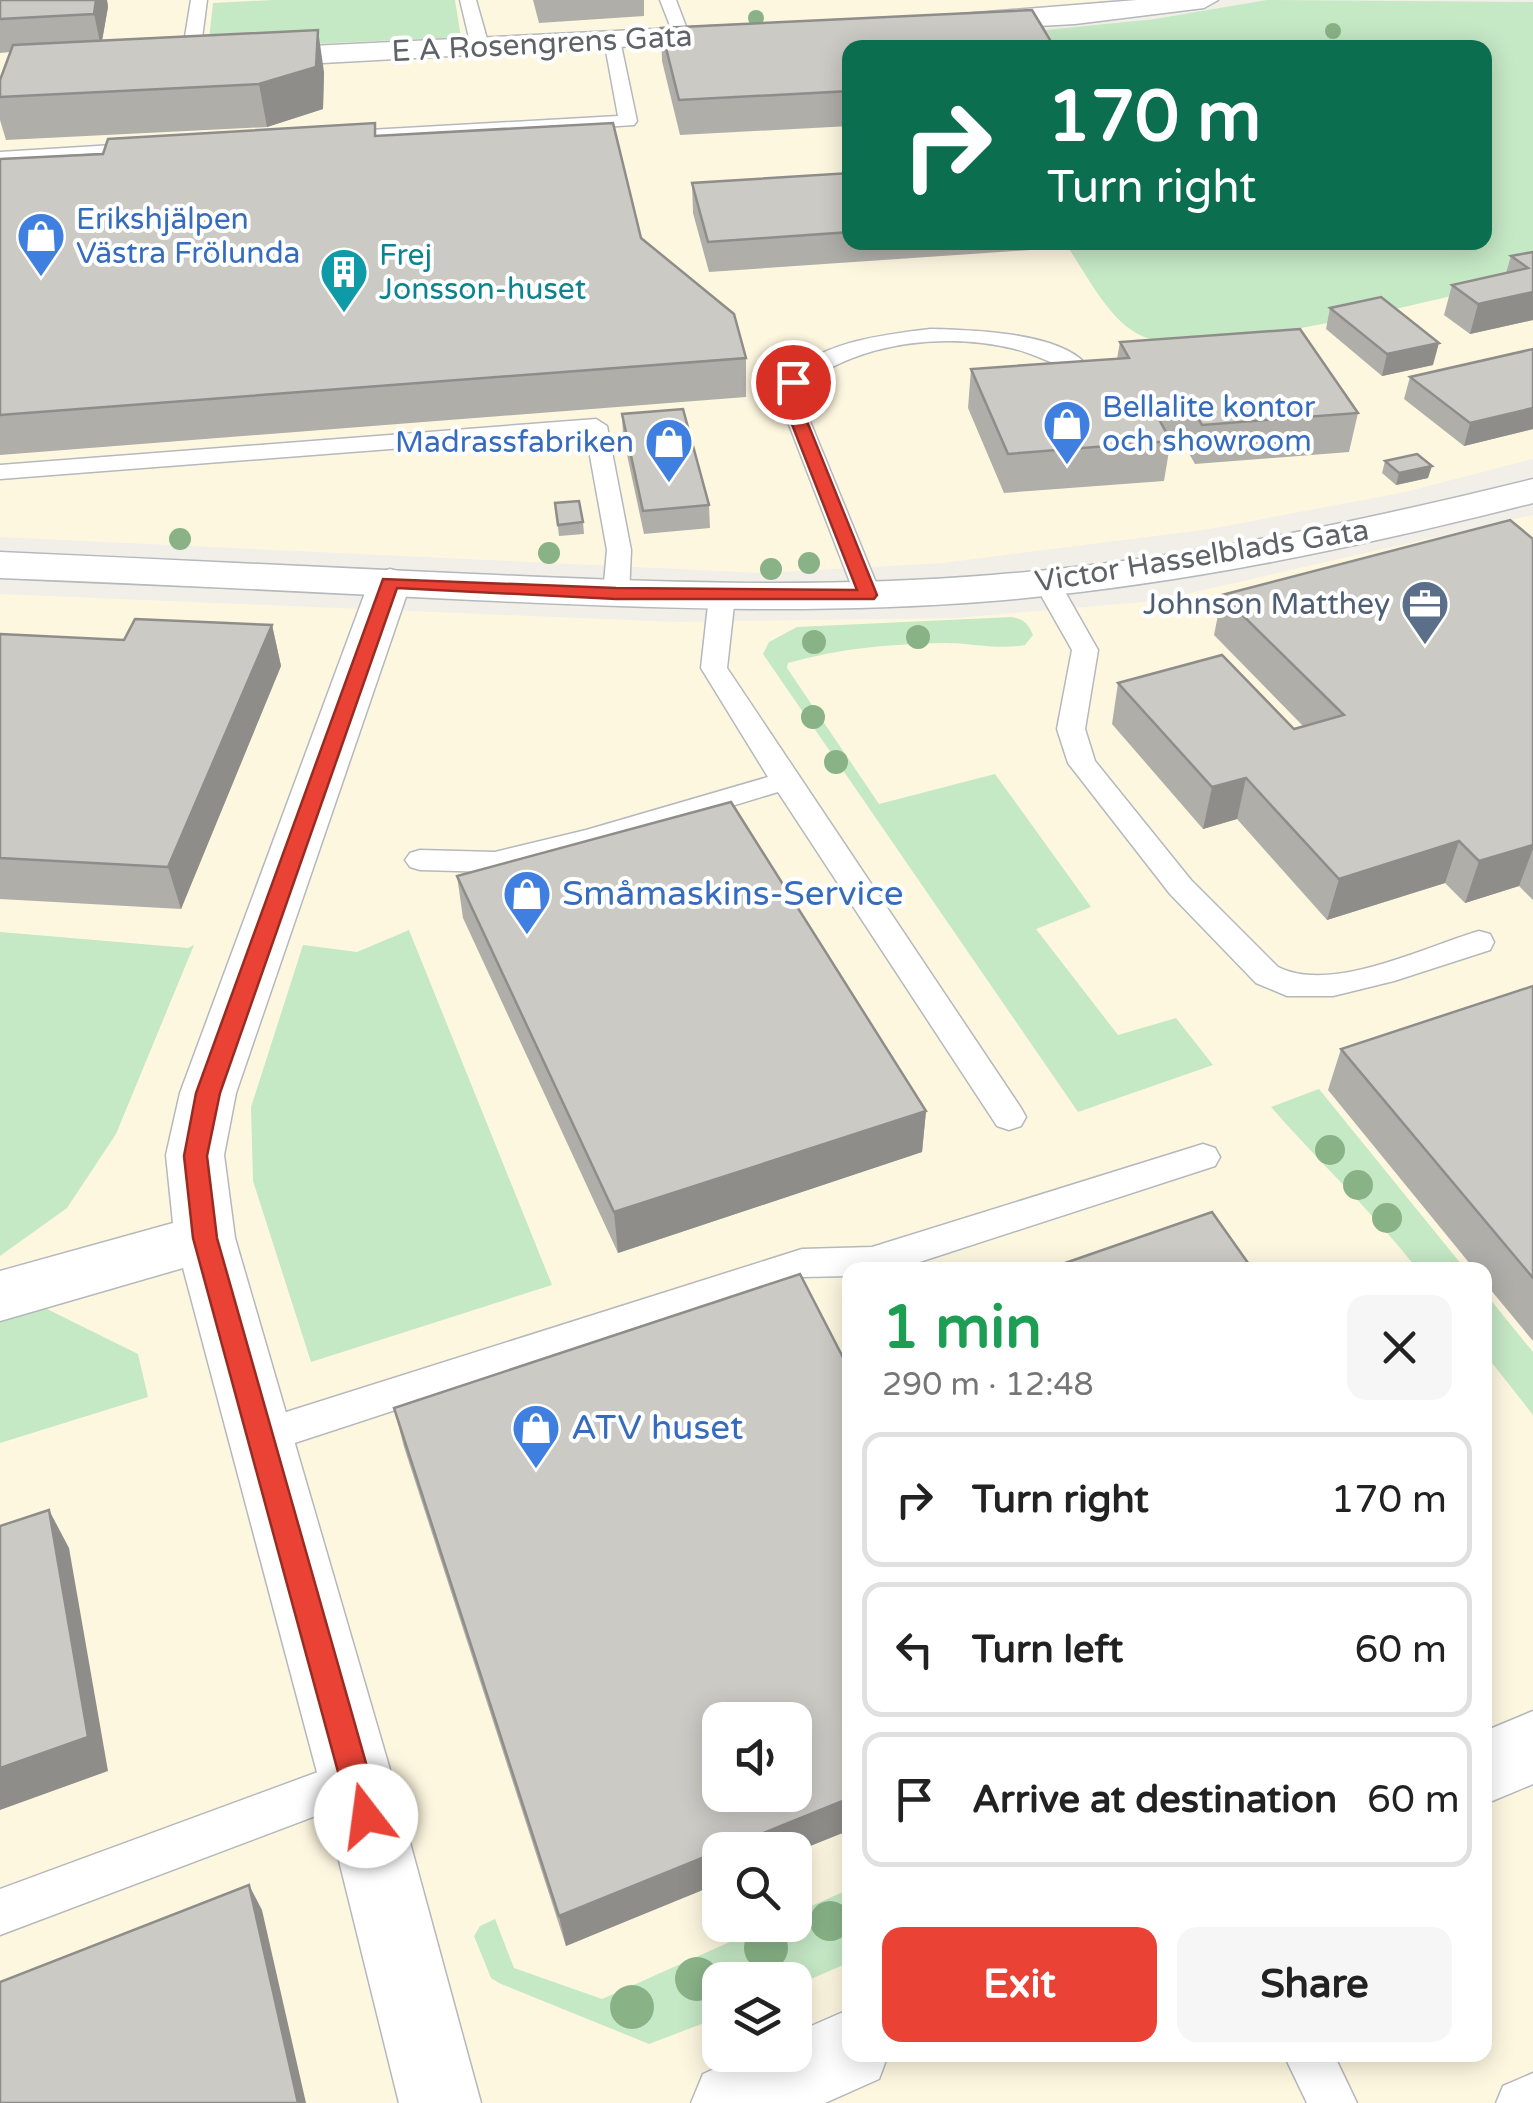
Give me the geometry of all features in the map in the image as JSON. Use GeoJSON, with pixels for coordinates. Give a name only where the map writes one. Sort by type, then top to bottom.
{"type":"FeatureCollection","features":[{"type":"Feature","properties":{"kind":"street"},"geometry":{"type":"LineString","coordinates":[[931,24],[1076,16],[1204,0]]}},
{"type":"Feature","properties":{"kind":"street","name":"E A Rosengrens Gata"},"geometry":{"type":"LineString","coordinates":[[152,63],[759,33]]}},
{"type":"Feature","properties":{"kind":"street","name":"Victor Hasselblads Gata"},"geometry":{"type":"LineString","coordinates":[[0,564],[616,594],[868,595],[1047,584],[1206,561],[1348,534],[1533,491]]}},
{"type":"Feature","properties":{"kind":"street"},"geometry":{"type":"LineString","coordinates":[[390,582],[208,1093],[196,1156],[205,1238],[356,1780],[440,2103]]}},
{"type":"Feature","properties":{"kind":"street"},"geometry":{"type":"LineString","coordinates":[[0,1296],[205,1238]]}},
{"type":"Feature","properties":{"kind":"street"},"geometry":{"type":"LineString","coordinates":[[1492,1765],[1533,1747]]}},
{"type":"Feature","properties":{"kind":"street"},"geometry":{"type":"LineString","coordinates":[[732,2103],[842,2054]]}},
{"type":"Feature","properties":{"kind":"lane"},"geometry":{"type":"LineString","coordinates":[[199,0],[210,60]]}},
{"type":"Feature","properties":{"kind":"lane"},"geometry":{"type":"LineString","coordinates":[[468,0],[480,46]]}},
{"type":"Feature","properties":{"kind":"lane"},"geometry":{"type":"LineString","coordinates":[[668,0],[682,37]]}},
{"type":"Feature","properties":{"kind":"lane"},"geometry":{"type":"LineString","coordinates":[[316,139],[628,120],[612,40]]}},
{"type":"Feature","properties":{"kind":"lane"},"geometry":{"type":"LineString","coordinates":[[0,158],[160,148]]}},
{"type":"Feature","properties":{"kind":"lane"},"geometry":{"type":"LineString","coordinates":[[868,595],[792,404],[793,382],[812,364],[844,352],[875,343],[924,338],[1010,340],[1048,348],[1074,363]]}},
{"type":"Feature","properties":{"kind":"lane"},"geometry":{"type":"LineString","coordinates":[[0,472],[596,426],[619,550],[616,594]]}},
{"type":"Feature","properties":{"kind":"lane"},"geometry":{"type":"LineString","coordinates":[[1047,584],[1085,650],[1071,730],[1082,763],[1219,932],[1284,985],[1299,986],[1329,987],[1479,942]]}},
{"type":"Feature","properties":{"kind":"lane"},"geometry":{"type":"LineString","coordinates":[[722,596],[714,668],[784,781],[1009,1117]]}},
{"type":"Feature","properties":{"kind":"lane"},"geometry":{"type":"LineString","coordinates":[[420,860],[495,862],[590,839],[784,781]]}},
{"type":"Feature","properties":{"kind":"lane"},"geometry":{"type":"LineString","coordinates":[[887,1262],[1203,1158]]}},
{"type":"Feature","properties":{"kind":"lane"},"geometry":{"type":"LineString","coordinates":[[261,1437],[802,1263],[842,1265]]}},
{"type":"Feature","properties":{"kind":"lane"},"geometry":{"type":"LineString","coordinates":[[0,1912],[356,1780]]}},
{"type":"Feature","properties":{"kind":"lane"},"geometry":{"type":"LineString","coordinates":[[1312,2062],[1334,2103]]}},
{"type":"Feature","properties":{"kind":"lane"},"geometry":{"type":"LineString","coordinates":[[1520,2103],[1533,2096]]}},
{"type":"Feature","properties":{"kind":"shaded area"},"geometry":{"type":"Polygon","coordinates":[[[0,0],[1115,0],[1024,8],[885,40],[842,40],[842,250],[1070,250],[1116,316],[1287,330],[1533,277],[1533,459],[1405,492],[1210,529],[942,563],[764,573],[0,537],[0,0]]]}},
{"type":"Feature","properties":{"kind":"shaded area"},"geometry":{"type":"Polygon","coordinates":[[[1533,515],[1533,2103],[0,2103],[0,1208],[187,948],[0,932],[0,594],[674,622],[955,618],[1155,601],[1533,515]]]}},
{"type":"Feature","properties":{"kind":"green space"},"geometry":{"type":"Polygon","coordinates":[[[455,0],[461,37],[208,49],[213,3],[455,0]]]}},
{"type":"Feature","properties":{"kind":"green space"},"geometry":{"type":"Polygon","coordinates":[[[1267,0],[1533,2],[1533,277],[1272,333],[1172,342],[1142,336],[1130,329],[1098,294],[1070,250],[1492,250],[1492,40],[1052,40],[1046,30],[1155,19],[1267,0]]]}},
{"type":"Feature","properties":{"kind":"green space"},"geometry":{"type":"Polygon","coordinates":[[[1012,617],[1025,623],[1033,635],[1025,645],[886,646],[808,658],[788,663],[787,668],[879,804],[995,774],[1091,907],[1036,929],[1118,1035],[1176,1018],[1213,1065],[1078,1112],[763,654],[769,642],[797,627],[1012,617]]]}},
{"type":"Feature","properties":{"kind":"green space"},"geometry":{"type":"Polygon","coordinates":[[[409,930],[552,1285],[311,1362],[253,1181],[251,1107],[303,945],[357,952],[409,930]]]}},
{"type":"Feature","properties":{"kind":"green space"},"geometry":{"type":"Polygon","coordinates":[[[0,932],[188,948],[194,945],[116,1134],[67,1208],[0,1256],[0,932]]]}},
{"type":"Feature","properties":{"kind":"green space"},"geometry":{"type":"Polygon","coordinates":[[[1319,1089],[1460,1262],[1411,1262],[1271,1107],[1319,1089]]]}},
{"type":"Feature","properties":{"kind":"green space"},"geometry":{"type":"Polygon","coordinates":[[[1492,1302],[1533,1352],[1533,1415],[1492,1363],[1492,1302]]]}},
{"type":"Feature","properties":{"kind":"green space"},"geometry":{"type":"Polygon","coordinates":[[[35,1303],[138,1354],[148,1397],[0,1443],[0,1314],[35,1303]]]}},
{"type":"Feature","properties":{"kind":"green space"},"geometry":{"type":"Polygon","coordinates":[[[842,1892],[842,1965],[812,1979],[812,1962],[702,1962],[702,2024],[649,2044],[499,1983],[491,1978],[474,1936],[480,1926],[495,1919],[514,1968],[602,1999],[730,1942],[812,1942],[812,1906],[842,1892]]]}},
{"type":"Feature","properties":{"kind":"building"},"geometry":{"type":"Polygon","coordinates":[[[0,0],[96,0],[94,14],[0,19],[0,0]]]}},
{"type":"Feature","properties":{"kind":"building"},"geometry":{"type":"Polygon","coordinates":[[[1032,10],[1050,40],[842,40],[842,91],[679,100],[661,28],[1032,10]]]}},
{"type":"Feature","properties":{"kind":"building"},"geometry":{"type":"Polygon","coordinates":[[[318,30],[316,67],[259,84],[0,97],[0,80],[13,45],[318,30]]]}},
{"type":"Feature","properties":{"kind":"building","name":"Frej Jonsson-huset"},"geometry":{"type":"Polygon","coordinates":[[[375,123],[375,136],[613,123],[641,238],[734,314],[746,358],[0,415],[0,159],[103,154],[108,139],[375,123]]]}},
{"type":"Feature","properties":{"kind":"building"},"geometry":{"type":"Polygon","coordinates":[[[842,174],[842,233],[708,242],[692,183],[842,174]]]}},
{"type":"Feature","properties":{"kind":"building"},"geometry":{"type":"Polygon","coordinates":[[[1533,252],[1533,292],[1478,304],[1452,285],[1528,268],[1511,256],[1533,252]]]}},
{"type":"Feature","properties":{"kind":"building"},"geometry":{"type":"Polygon","coordinates":[[[1381,297],[1439,343],[1387,354],[1330,308],[1381,297]]]}},
{"type":"Feature","properties":{"kind":"building"},"geometry":{"type":"Polygon","coordinates":[[[1300,329],[1358,413],[1202,425],[1194,411],[1156,414],[1171,441],[1008,454],[971,369],[1129,358],[1120,342],[1300,329]]]}},
{"type":"Feature","properties":{"kind":"building"},"geometry":{"type":"Polygon","coordinates":[[[1533,349],[1533,408],[1470,423],[1410,377],[1533,349]]]}},
{"type":"Feature","properties":{"kind":"building"},"geometry":{"type":"Polygon","coordinates":[[[683,409],[709,505],[643,511],[622,414],[683,409]]]}},
{"type":"Feature","properties":{"kind":"building"},"geometry":{"type":"Polygon","coordinates":[[[1417,454],[1432,466],[1399,473],[1385,461],[1417,454]]]}},
{"type":"Feature","properties":{"kind":"building"},"geometry":{"type":"Polygon","coordinates":[[[579,501],[583,522],[558,525],[555,503],[579,501]]]}},
{"type":"Feature","properties":{"kind":"building"},"geometry":{"type":"Polygon","coordinates":[[[1510,520],[1533,539],[1533,845],[1479,861],[1459,841],[1339,879],[1246,778],[1212,787],[1118,683],[1222,655],[1294,729],[1344,715],[1222,595],[1510,520]]]}},
{"type":"Feature","properties":{"kind":"building"},"geometry":{"type":"Polygon","coordinates":[[[135,619],[272,625],[168,867],[0,858],[0,634],[124,640],[135,619]]]}},
{"type":"Feature","properties":{"kind":"building"},"geometry":{"type":"Polygon","coordinates":[[[731,802],[926,1111],[614,1212],[457,876],[731,802]]]}},
{"type":"Feature","properties":{"kind":"building"},"geometry":{"type":"Polygon","coordinates":[[[1533,986],[1533,1278],[1341,1049],[1533,986]]]}},
{"type":"Feature","properties":{"kind":"building"},"geometry":{"type":"Polygon","coordinates":[[[1212,1212],[1247,1262],[1068,1262],[1212,1212]]]}},
{"type":"Feature","properties":{"kind":"building"},"geometry":{"type":"Polygon","coordinates":[[[800,1274],[842,1355],[842,1801],[766,1832],[702,1832],[702,1858],[559,1916],[394,1408],[800,1274]]]}},
{"type":"Feature","properties":{"kind":"building"},"geometry":{"type":"Polygon","coordinates":[[[49,1510],[88,1737],[0,1768],[0,1526],[49,1510]]]}},
{"type":"Feature","properties":{"kind":"building"},"geometry":{"type":"Polygon","coordinates":[[[249,1885],[298,2103],[0,2103],[0,1982],[249,1885]]]}},
{"type":"Feature","properties":{"kind":"place","name":"Erikshjälpen Västra Frölunda"},"geometry":{"type":"Point","coordinates":[41,278]}},
{"type":"Feature","properties":{"kind":"place","name":"Frej Jonsson-huset"},"geometry":{"type":"Point","coordinates":[344,314]}},
{"type":"Feature","properties":{"kind":"place","name":"Bellalite kontor och showroom"},"geometry":{"type":"Point","coordinates":[1067,466]}},
{"type":"Feature","properties":{"kind":"place","name":"Madrassfabriken"},"geometry":{"type":"Point","coordinates":[669,484]}},
{"type":"Feature","properties":{"kind":"place","name":"Johnson Matthey"},"geometry":{"type":"Point","coordinates":[1425,646]}},
{"type":"Feature","properties":{"kind":"place","name":"Småmaskins-Service"},"geometry":{"type":"Point","coordinates":[527,936]}},
{"type":"Feature","properties":{"kind":"place","name":"ATV huset"},"geometry":{"type":"Point","coordinates":[536,1470]}},
{"type":"Feature","properties":{"kind":"route"},"geometry":{"type":"LineString","coordinates":[[366,1816],[205,1238],[196,1156],[208,1093],[390,582],[616,594],[868,595],[792,404],[793,382]]}}]}
